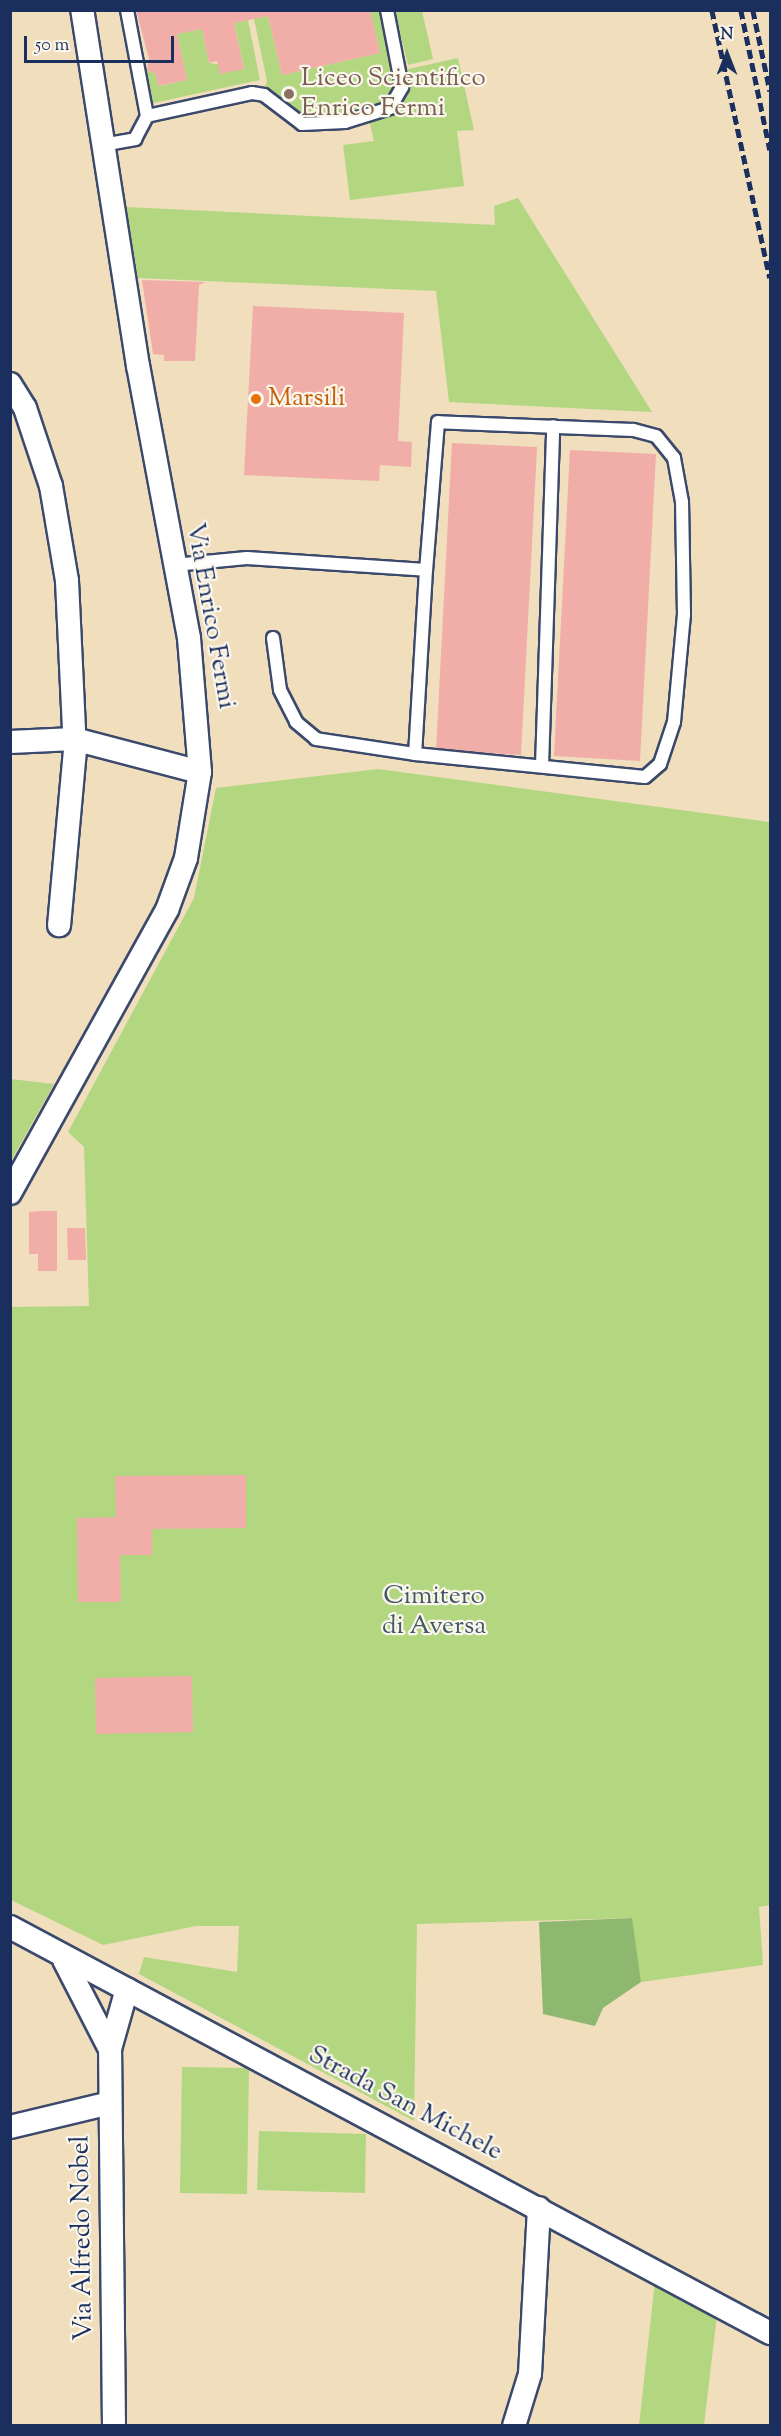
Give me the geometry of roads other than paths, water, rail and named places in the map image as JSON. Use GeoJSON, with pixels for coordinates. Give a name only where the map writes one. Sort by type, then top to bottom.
{"type":"FeatureCollection","features":[{"type":"Feature","properties":{"kind":"street","name":"Via Enrico Fermi"},"geometry":{"type":"LineString","coordinates":[[10,1193],[167,910],[186,858],[200,772],[189,638],[174,565],[102,145],[82,10]]}},
{"type":"Feature","properties":{"kind":"street"},"geometry":{"type":"LineString","coordinates":[[10,384],[25,408],[51,486],[67,581],[74,739],[59,925]]}},
{"type":"Feature","properties":{"kind":"street"},"geometry":{"type":"LineString","coordinates":[[10,742],[74,739],[200,772]]}},
{"type":"Feature","properties":{"kind":"street","name":"Strada San Michele"},"geometry":{"type":"LineString","coordinates":[[10,1927],[64,1960],[127,1989],[771,2333]]}},
{"type":"Feature","properties":{"kind":"street","name":"Via Alfredo Nobel"},"geometry":{"type":"LineString","coordinates":[[64,1960],[110,2049]]}},
{"type":"Feature","properties":{"kind":"street","name":"Via Alfredo Nobel"},"geometry":{"type":"LineString","coordinates":[[114,2426],[110,2049],[127,1989]]}},
{"type":"Feature","properties":{"kind":"street"},"geometry":{"type":"LineString","coordinates":[[10,2127],[110,2103]]}},
{"type":"Feature","properties":{"kind":"street"},"geometry":{"type":"LineString","coordinates":[[514,2426],[530,2374],[539,2208]]}},
{"type":"Feature","properties":{"kind":"lane"},"geometry":{"type":"LineString","coordinates":[[102,145],[135,138],[147,116],[128,10]]}},
{"type":"Feature","properties":{"kind":"lane"},"geometry":{"type":"LineString","coordinates":[[147,116],[252,93],[264,95],[302,124],[345,122],[390,108],[402,87],[387,10]]}},
{"type":"Feature","properties":{"kind":"lane"},"geometry":{"type":"LineString","coordinates":[[273,638],[280,690],[296,722],[316,739],[415,754],[645,777],[660,764],[674,722],[684,615],[682,502],[674,458],[656,436],[633,430],[438,422],[415,754]]}},
{"type":"Feature","properties":{"kind":"lane"},"geometry":{"type":"LineString","coordinates":[[542,766],[553,426]]}},
{"type":"Feature","properties":{"kind":"lane"},"geometry":{"type":"LineString","coordinates":[[174,565],[247,558],[426,570]]}},
{"type":"Feature","properties":{"kind":"railway"},"geometry":{"type":"LineString","coordinates":[[712,10],[770,278]]}},
{"type":"Feature","properties":{"kind":"railway"},"geometry":{"type":"LineString","coordinates":[[741,10],[770,150]]}},
{"type":"Feature","properties":{"kind":"railway"},"geometry":{"type":"LineString","coordinates":[[753,10],[770,91]]}},
{"type":"Feature","properties":{"kind":"place","name":"Liceo Scientifico Enrico Fermi"},"geometry":{"type":"Point","coordinates":[289,94]}},
{"type":"Feature","properties":{"kind":"place","name":"Marsili"},"geometry":{"type":"Point","coordinates":[256,399]}},
{"type":"Feature","properties":{"kind":"park label","name":"Cimitero di Aversa"},"geometry":{"type":"Point","coordinates":[434,1612]}}]}
